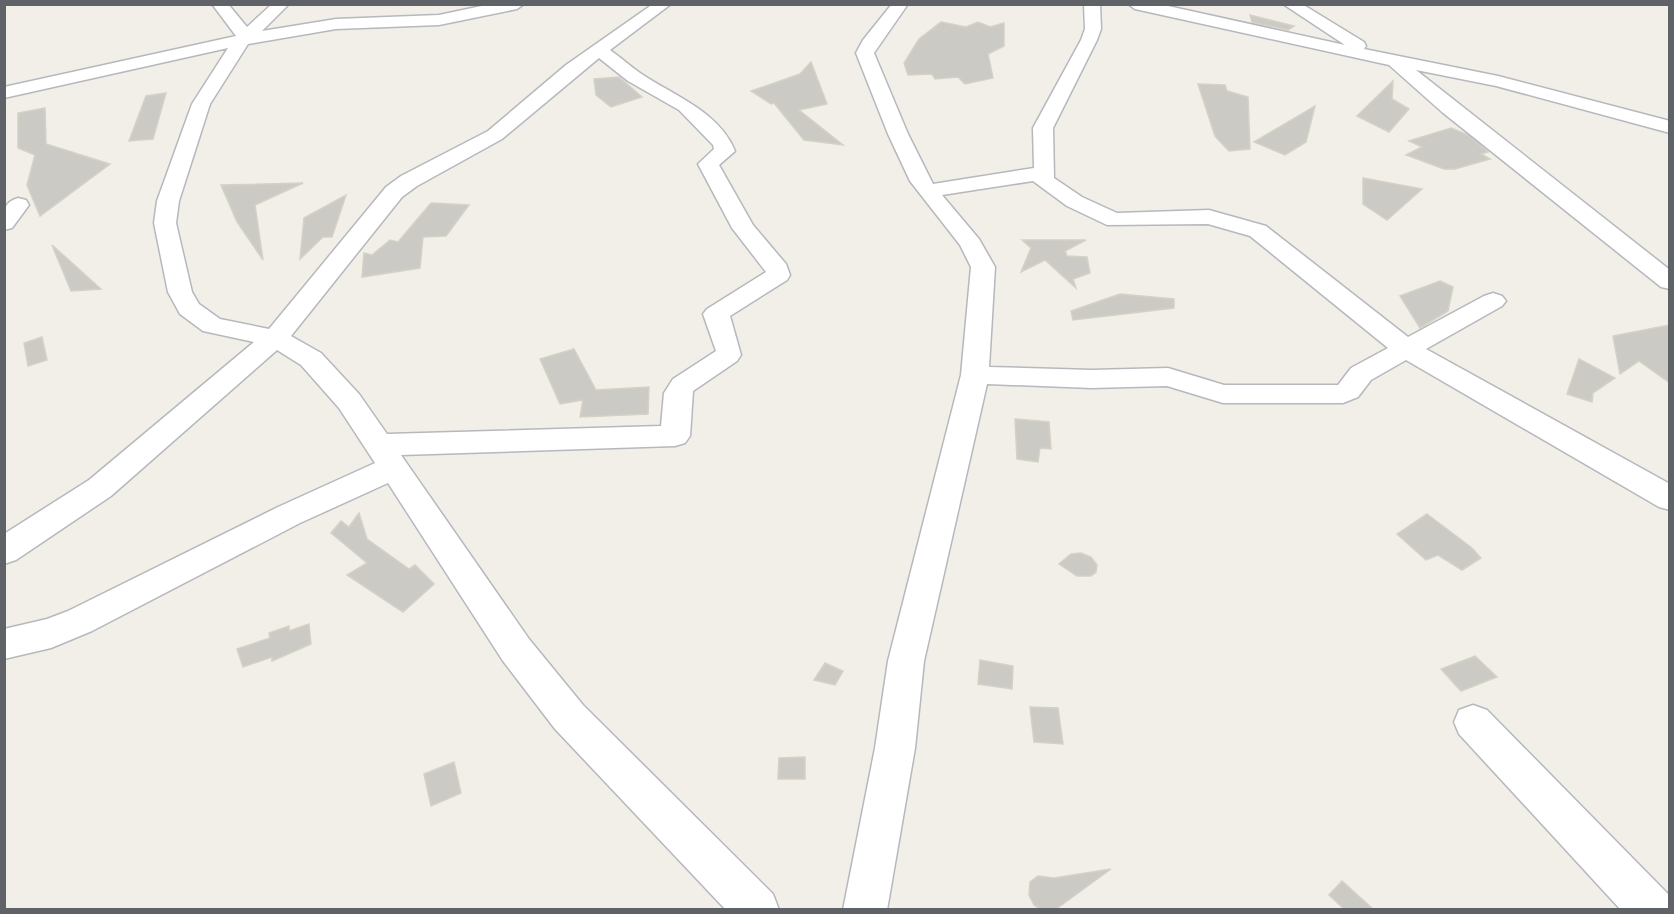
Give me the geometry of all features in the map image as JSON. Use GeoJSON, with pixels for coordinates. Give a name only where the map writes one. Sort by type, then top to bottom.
{"type":"FeatureCollection","features":[{"type":"Feature","properties":{"kind":"street"},"geometry":{"type":"LineString","coordinates":[[220,4],[244,38]]}},
{"type":"Feature","properties":{"kind":"street"},"geometry":{"type":"LineString","coordinates":[[282,4],[244,38],[201,104],[168,201],[165,223],[180,292],[189,309],[212,325],[274,338],[311,359],[349,401],[516,650],[569,717],[757,909]]}},
{"type":"Feature","properties":{"kind":"street"},"geometry":{"type":"LineString","coordinates":[[4,93],[244,38],[358,22],[439,20],[517,4]]}},
{"type":"Feature","properties":{"kind":"street"},"geometry":{"type":"LineString","coordinates":[[4,551],[100,488],[274,338],[394,192],[409,181],[512,123],[572,69],[664,4]]}},
{"type":"Feature","properties":{"kind":"street"},"geometry":{"type":"LineString","coordinates":[[865,909],[895,748],[906,662],[975,375],[983,267],[978,253],[928,191],[893,124],[865,53],[868,44],[901,4]]}},
{"type":"Feature","properties":{"kind":"street"},"geometry":{"type":"LineString","coordinates":[[928,191],[1045,173],[1043,128],[1089,40],[1093,29],[1092,4]]}},
{"type":"Feature","properties":{"kind":"street"},"geometry":{"type":"LineString","coordinates":[[1135,4],[1386,60],[1497,81],[1670,127]]}},
{"type":"Feature","properties":{"kind":"street"},"geometry":{"type":"LineString","coordinates":[[1290,4],[1386,60],[1670,282]]}},
{"type":"Feature","properties":{"kind":"street"},"geometry":{"type":"LineString","coordinates":[[318,13],[358,22]]}},
{"type":"Feature","properties":{"kind":"street"},"geometry":{"type":"LineString","coordinates":[[4,644],[51,633],[80,621],[289,515],[386,456],[675,436],[678,393],[683,385],[728,355],[729,351],[716,314],[778,274],[778,269],[743,228],[708,164],[725,151],[722,143],[686,106],[634,77],[599,49]]}},
{"type":"Feature","properties":{"kind":"street"},"geometry":{"type":"LineString","coordinates":[[1039,175],[1058,191],[1100,215],[1115,220],[1209,217],[1258,231],[1408,350],[1670,499]]}},
{"type":"Feature","properties":{"kind":"street"},"geometry":{"type":"LineString","coordinates":[[4,223],[18,205]]}},
{"type":"Feature","properties":{"kind":"street"},"geometry":{"type":"LineString","coordinates":[[309,297],[311,359]]}},
{"type":"Feature","properties":{"kind":"street"},"geometry":{"type":"LineString","coordinates":[[975,375],[1092,379],[1168,377],[1222,393],[1342,394],[1348,391],[1361,374],[1493,301]]}},
{"type":"Feature","properties":{"kind":"street"},"geometry":{"type":"LineString","coordinates":[[1473,722],[1652,909]]}},
{"type":"Feature","properties":{"kind":"building"},"geometry":{"type":"Polygon","coordinates":[[[1250,15],[1294,26],[1288,30],[1252,22],[1250,15]]]}},
{"type":"Feature","properties":{"kind":"building"},"geometry":{"type":"Polygon","coordinates":[[[941,22],[966,27],[978,22],[990,27],[1004,23],[1004,46],[988,54],[993,78],[965,84],[958,77],[935,79],[932,74],[908,75],[904,63],[919,39],[941,22]]]}},
{"type":"Feature","properties":{"kind":"building"},"geometry":{"type":"Polygon","coordinates":[[[811,62],[827,104],[799,110],[843,145],[804,140],[774,103],[771,104],[751,91],[800,74],[811,62]]]}},
{"type":"Feature","properties":{"kind":"building"},"geometry":{"type":"Polygon","coordinates":[[[619,77],[642,97],[611,107],[596,95],[594,79],[619,77]]]}},
{"type":"Feature","properties":{"kind":"building"},"geometry":{"type":"Polygon","coordinates":[[[1393,81],[1392,99],[1409,109],[1389,132],[1357,116],[1393,81]]]}},
{"type":"Feature","properties":{"kind":"building"},"geometry":{"type":"Polygon","coordinates":[[[1198,84],[1225,85],[1227,91],[1248,97],[1250,149],[1229,151],[1215,136],[1198,84]]]}},
{"type":"Feature","properties":{"kind":"building"},"geometry":{"type":"Polygon","coordinates":[[[166,93],[153,139],[129,141],[146,96],[166,93]]]}},
{"type":"Feature","properties":{"kind":"building"},"geometry":{"type":"Polygon","coordinates":[[[1315,106],[1306,142],[1285,155],[1254,142],[1315,106]]]}},
{"type":"Feature","properties":{"kind":"building"},"geometry":{"type":"Polygon","coordinates":[[[45,108],[46,144],[110,164],[40,216],[27,185],[35,155],[18,148],[18,113],[45,108]]]}},
{"type":"Feature","properties":{"kind":"building"},"geometry":{"type":"Polygon","coordinates":[[[1451,128],[1468,135],[1488,152],[1481,154],[1490,159],[1455,169],[1444,169],[1406,155],[1422,147],[1409,141],[1451,128]]]}},
{"type":"Feature","properties":{"kind":"building"},"geometry":{"type":"Polygon","coordinates":[[[1363,178],[1422,189],[1387,220],[1363,204],[1363,178]]]}},
{"type":"Feature","properties":{"kind":"building"},"geometry":{"type":"Polygon","coordinates":[[[303,183],[255,205],[263,260],[237,222],[221,185],[303,183]]]}},
{"type":"Feature","properties":{"kind":"building"},"geometry":{"type":"Polygon","coordinates":[[[346,195],[332,237],[323,237],[300,259],[304,218],[346,195]]]}},
{"type":"Feature","properties":{"kind":"building"},"geometry":{"type":"Polygon","coordinates":[[[431,203],[469,205],[446,236],[423,237],[420,268],[362,277],[364,253],[372,255],[390,240],[398,242],[431,203]]]}},
{"type":"Feature","properties":{"kind":"building"},"geometry":{"type":"Polygon","coordinates":[[[1022,240],[1086,240],[1065,251],[1067,256],[1087,257],[1090,273],[1073,279],[1076,288],[1045,260],[1021,272],[1031,248],[1022,240]]]}},
{"type":"Feature","properties":{"kind":"building"},"geometry":{"type":"Polygon","coordinates":[[[52,245],[101,289],[71,291],[52,245]]]}},
{"type":"Feature","properties":{"kind":"building"},"geometry":{"type":"Polygon","coordinates":[[[1440,281],[1453,287],[1448,311],[1420,328],[1400,296],[1440,281]]]}},
{"type":"Feature","properties":{"kind":"building"},"geometry":{"type":"Polygon","coordinates":[[[1120,294],[1174,299],[1174,308],[1073,320],[1071,311],[1120,294]]]}},
{"type":"Feature","properties":{"kind":"building"},"geometry":{"type":"Polygon","coordinates":[[[1670,325],[1670,383],[1639,361],[1620,374],[1613,336],[1670,325]]]}},
{"type":"Feature","properties":{"kind":"building"},"geometry":{"type":"Polygon","coordinates":[[[42,337],[47,360],[28,366],[24,343],[42,337]]]}},
{"type":"Feature","properties":{"kind":"building"},"geometry":{"type":"Polygon","coordinates":[[[574,349],[596,390],[649,387],[648,414],[580,417],[583,400],[560,404],[540,359],[574,349]]]}},
{"type":"Feature","properties":{"kind":"building"},"geometry":{"type":"Polygon","coordinates":[[[1579,359],[1615,378],[1593,393],[1592,402],[1567,394],[1579,359]]]}},
{"type":"Feature","properties":{"kind":"building"},"geometry":{"type":"Polygon","coordinates":[[[1015,419],[1049,422],[1051,449],[1040,448],[1038,462],[1017,459],[1015,419]]]}},
{"type":"Feature","properties":{"kind":"building"},"geometry":{"type":"Polygon","coordinates":[[[359,513],[367,539],[409,569],[415,565],[434,584],[403,612],[347,575],[367,563],[331,533],[341,521],[349,527],[359,513]]]}},
{"type":"Feature","properties":{"kind":"building"},"geometry":{"type":"Polygon","coordinates":[[[1427,514],[1472,548],[1481,558],[1462,570],[1438,555],[1426,560],[1397,534],[1427,514]]]}},
{"type":"Feature","properties":{"kind":"building"},"geometry":{"type":"Polygon","coordinates":[[[1081,553],[1091,557],[1097,565],[1096,572],[1091,576],[1077,576],[1059,564],[1071,554],[1081,553]]]}},
{"type":"Feature","properties":{"kind":"building"},"geometry":{"type":"Polygon","coordinates":[[[309,624],[311,644],[272,661],[272,657],[243,667],[237,649],[270,638],[269,633],[289,626],[289,631],[309,624]]]}},
{"type":"Feature","properties":{"kind":"building"},"geometry":{"type":"Polygon","coordinates":[[[1475,656],[1497,677],[1461,691],[1441,669],[1475,656]]]}},
{"type":"Feature","properties":{"kind":"building"},"geometry":{"type":"Polygon","coordinates":[[[980,660],[1013,666],[1012,689],[978,684],[980,660]]]}},
{"type":"Feature","properties":{"kind":"building"},"geometry":{"type":"Polygon","coordinates":[[[825,663],[843,671],[835,685],[814,680],[825,663]]]}},
{"type":"Feature","properties":{"kind":"building"},"geometry":{"type":"Polygon","coordinates":[[[1030,707],[1058,708],[1063,744],[1034,742],[1030,707]]]}},
{"type":"Feature","properties":{"kind":"building"},"geometry":{"type":"Polygon","coordinates":[[[805,757],[805,779],[778,779],[779,758],[805,757]]]}},
{"type":"Feature","properties":{"kind":"building"},"geometry":{"type":"Polygon","coordinates":[[[454,762],[461,793],[431,806],[424,774],[454,762]]]}},
{"type":"Feature","properties":{"kind":"building"},"geometry":{"type":"Polygon","coordinates":[[[1111,869],[1056,909],[1040,909],[1034,905],[1029,895],[1030,882],[1038,876],[1054,878],[1111,869]]]}},
{"type":"Feature","properties":{"kind":"building"},"geometry":{"type":"Polygon","coordinates":[[[1342,881],[1373,909],[1344,909],[1329,895],[1342,881]]]}}]}
